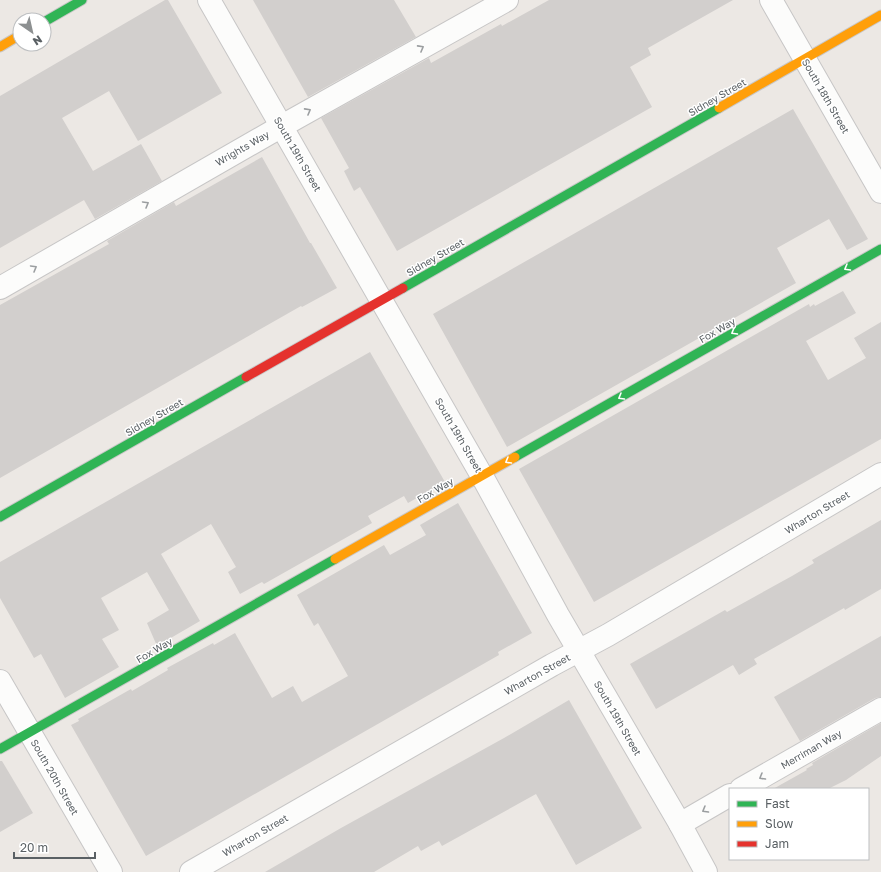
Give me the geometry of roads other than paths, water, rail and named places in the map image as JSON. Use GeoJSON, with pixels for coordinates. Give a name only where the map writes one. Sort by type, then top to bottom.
{"type":"FeatureCollection","features":[{"type":"Feature","properties":{"kind":"street"},"geometry":{"type":"LineString","coordinates":[[52,17],[82,0]]}},
{"type":"Feature","properties":{"kind":"street","name":"South 19th Street"},"geometry":{"type":"LineString","coordinates":[[209,0],[382,300],[482,476],[558,615],[680,824],[706,872]]}},
{"type":"Feature","properties":{"kind":"street","name":"Wrights Way"},"geometry":{"type":"LineString","coordinates":[[0,288],[282,126],[507,0]]}},
{"type":"Feature","properties":{"kind":"street","name":"South 18th Street"},"geometry":{"type":"LineString","coordinates":[[771,0],[881,192]]}},
{"type":"Feature","properties":{"kind":"street","name":"Sidney Street"},"geometry":{"type":"LineString","coordinates":[[0,517],[881,15]]}},
{"type":"Feature","properties":{"kind":"street"},"geometry":{"type":"LineString","coordinates":[[0,47],[12,40]]}},
{"type":"Feature","properties":{"kind":"street","name":"Fox Way"},"geometry":{"type":"LineString","coordinates":[[0,750],[881,249]]}},
{"type":"Feature","properties":{"kind":"street","name":"Wharton Street"},"geometry":{"type":"LineString","coordinates":[[191,872],[545,669],[608,635],[881,474]]}},
{"type":"Feature","properties":{"kind":"street","name":"South 20th Street"},"geometry":{"type":"LineString","coordinates":[[0,681],[110,872]]}},
{"type":"Feature","properties":{"kind":"street","name":"Merriman Way"},"geometry":{"type":"LineString","coordinates":[[743,788],[881,709]]}},
{"type":"Feature","properties":{"kind":"street"},"geometry":{"type":"LineString","coordinates":[[680,824],[729,797]]}}]}
